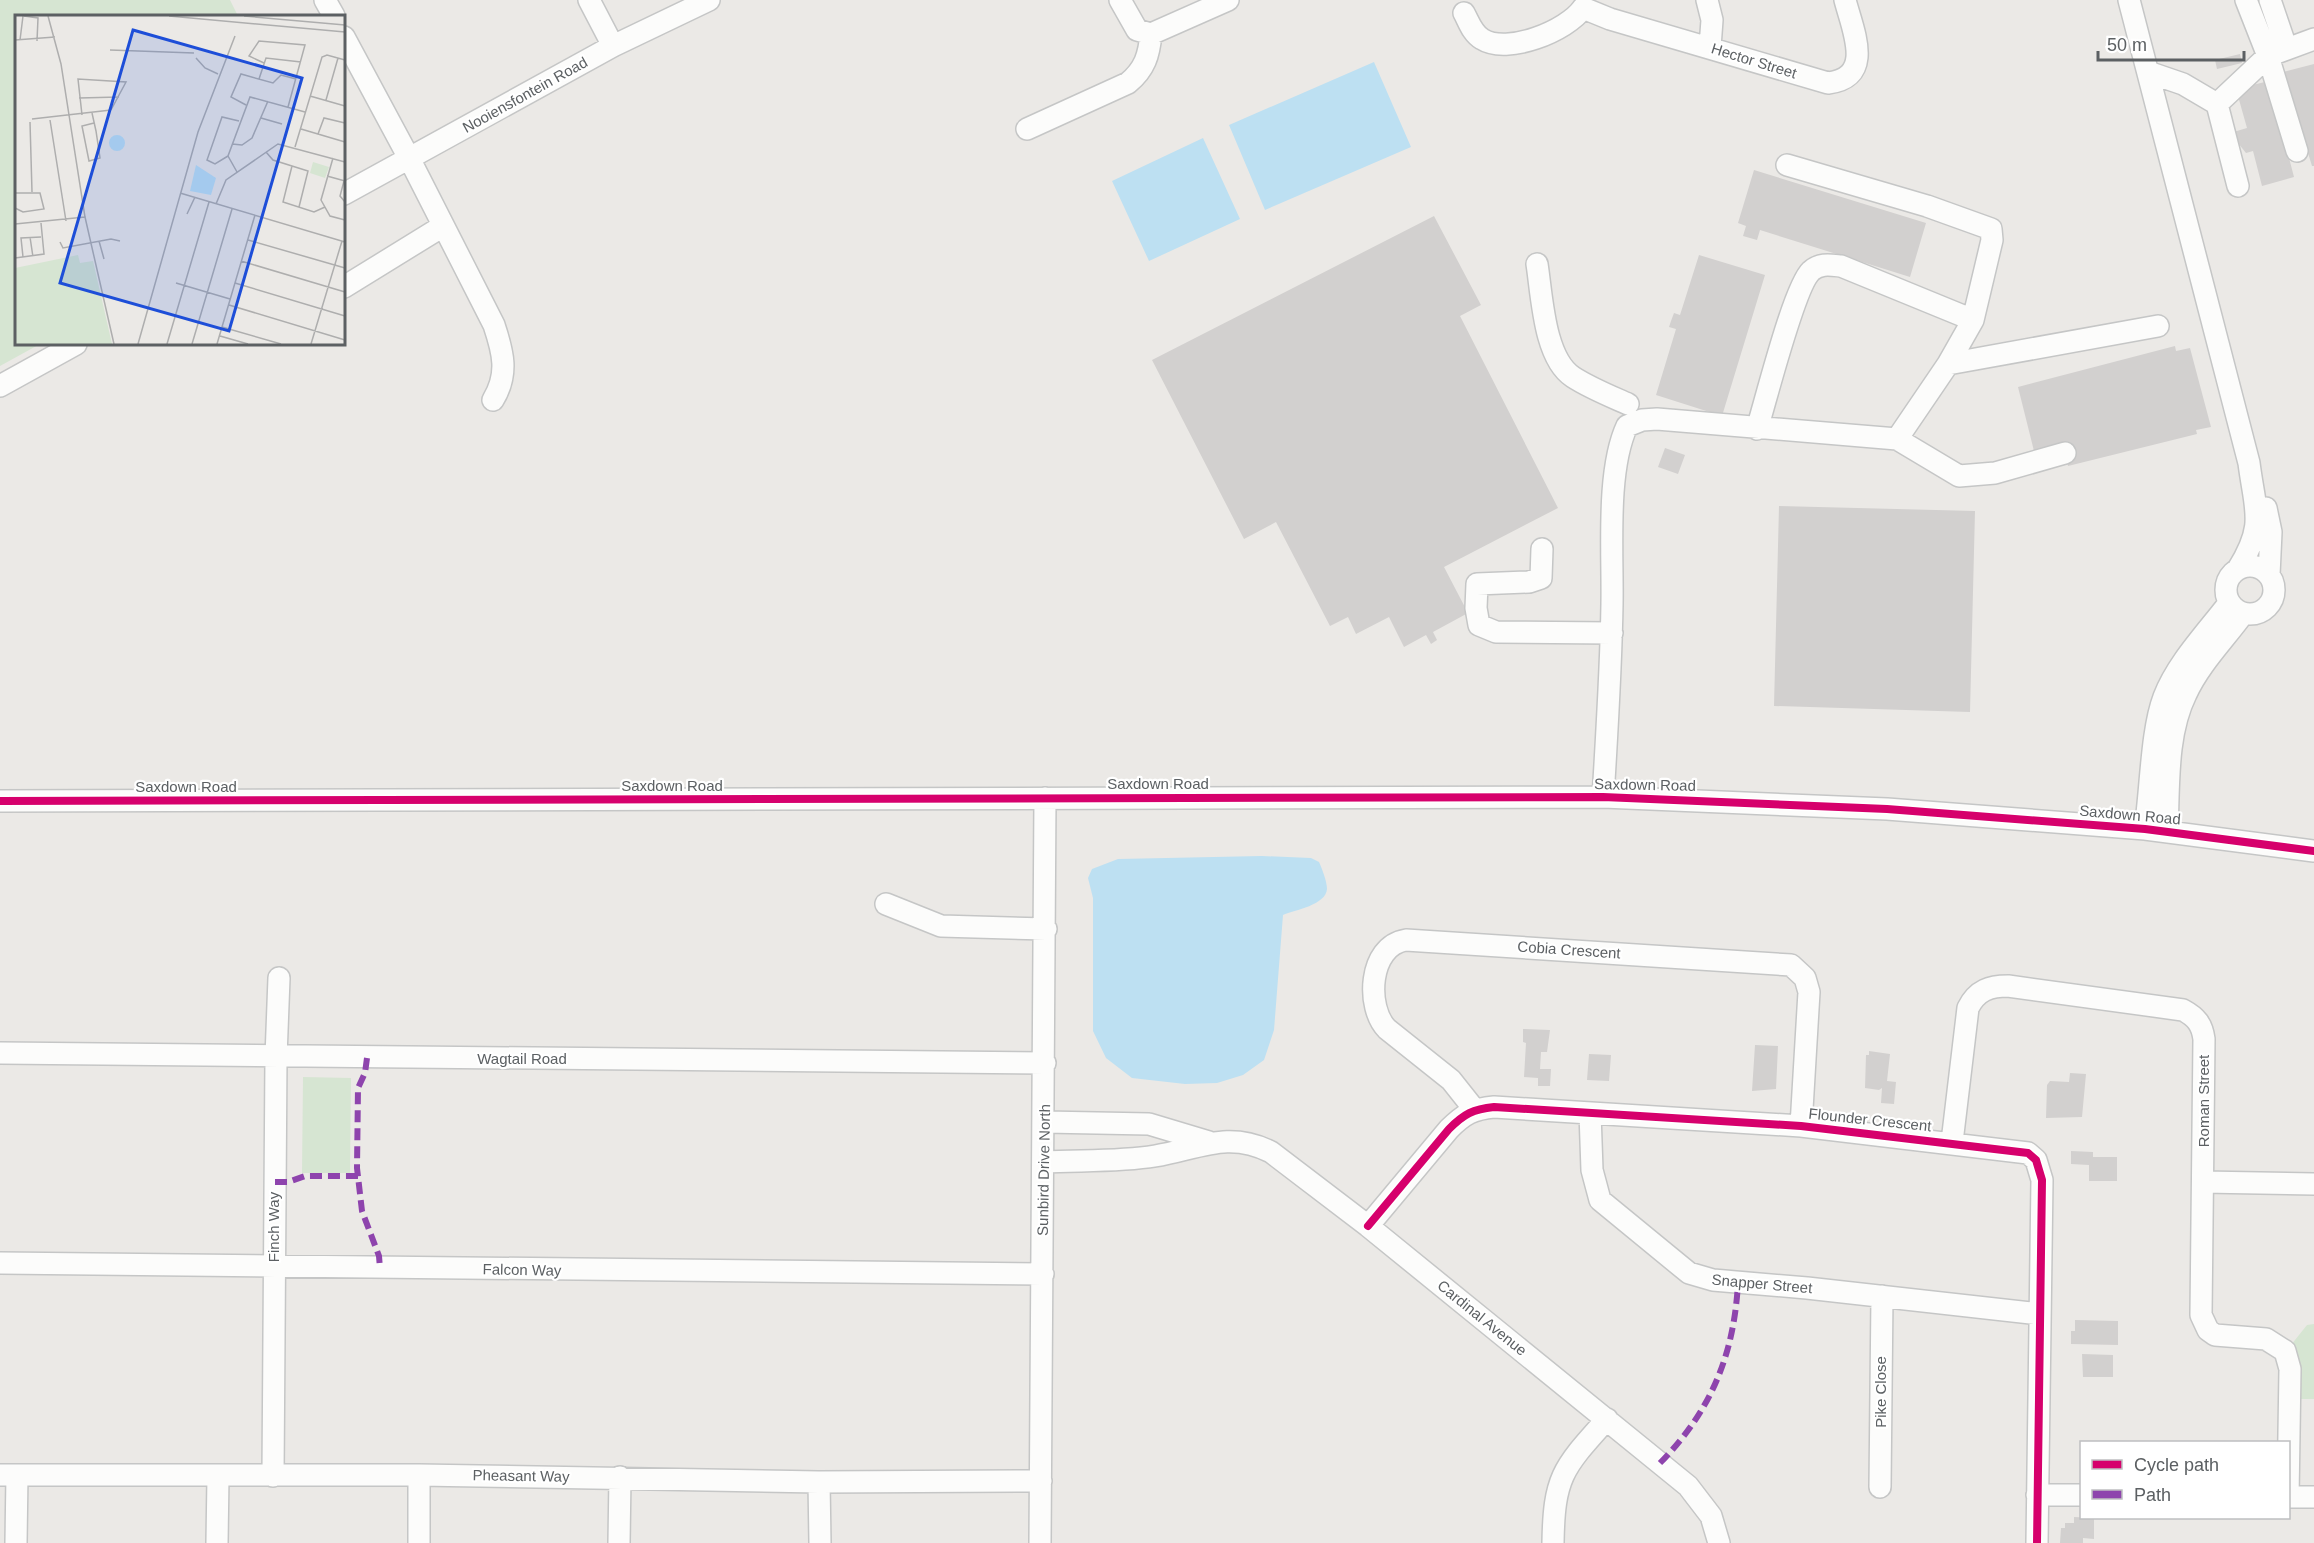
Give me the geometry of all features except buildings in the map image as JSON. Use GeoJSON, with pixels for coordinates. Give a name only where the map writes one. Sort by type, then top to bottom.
{"type":"FeatureCollection","features":[{"type":"Feature","properties":{"kind":"street"},"geometry":{"type":"LineString","coordinates":[[326,0],[334,15]]}},
{"type":"Feature","properties":{"kind":"street"},"geometry":{"type":"LineString","coordinates":[[590,0],[613,46]]}},
{"type":"Feature","properties":{"kind":"street","name":"Nooiensfontein Road"},"geometry":{"type":"LineString","coordinates":[[345,193],[613,46],[709,0]]}},
{"type":"Feature","properties":{"kind":"street"},"geometry":{"type":"LineString","coordinates":[[1120,0],[1137,30],[1151,34],[1228,0]]}},
{"type":"Feature","properties":{"kind":"street"},"geometry":{"type":"LineString","coordinates":[[1707,0],[1712,20],[1710,47]]}},
{"type":"Feature","properties":{"kind":"street","name":"Hector Street"},"geometry":{"type":"LineString","coordinates":[[1580,4],[1610,19],[1828,83],[1837,82],[1852,72],[1859,57],[1845,0]]}},
{"type":"Feature","properties":{"kind":"street"},"geometry":{"type":"LineString","coordinates":[[2129,0],[2249,463],[2258,525],[2250,549],[2227,584],[2236,608],[2253,615],[2263,611],[2271,604],[2275,594],[2274,584],[2269,574],[2271,532],[2260,484],[2249,463]]}},
{"type":"Feature","properties":{"kind":"street"},"geometry":{"type":"LineString","coordinates":[[2246,0],[2277,52]]}},
{"type":"Feature","properties":{"kind":"street"},"geometry":{"type":"LineString","coordinates":[[2270,0],[2277,52],[2296,151]]}},
{"type":"Feature","properties":{"kind":"street"},"geometry":{"type":"LineString","coordinates":[[1464,13],[1474,33],[1481,39],[1488,43],[1505,45],[1565,26],[1580,4]]}},
{"type":"Feature","properties":{"kind":"street"},"geometry":{"type":"LineString","coordinates":[[1027,129],[1128,82],[1140,74],[1146,61],[1151,34]]}},
{"type":"Feature","properties":{"kind":"street"},"geometry":{"type":"LineString","coordinates":[[345,39],[483,300],[502,349],[504,370],[502,386],[494,400]]}},
{"type":"Feature","properties":{"kind":"street"},"geometry":{"type":"LineString","coordinates":[[2217,104],[2277,52],[2314,39]]}},
{"type":"Feature","properties":{"kind":"street"},"geometry":{"type":"LineString","coordinates":[[2148,72],[2183,84],[2217,104],[2238,186]]}},
{"type":"Feature","properties":{"kind":"street"},"geometry":{"type":"LineString","coordinates":[[1786,165],[1927,206],[1991,229],[1992,240],[1973,320],[1948,364],[1897,439]]}},
{"type":"Feature","properties":{"kind":"street"},"geometry":{"type":"LineString","coordinates":[[345,286],[443,226]]}},
{"type":"Feature","properties":{"kind":"street"},"geometry":{"type":"LineString","coordinates":[[1537,264],[1553,351],[1561,367],[1584,383],[1628,404]]}},
{"type":"Feature","properties":{"kind":"street"},"geometry":{"type":"LineString","coordinates":[[1757,429],[1795,301],[1805,277],[1813,269],[1823,264],[1841,266],[1973,320]]}},
{"type":"Feature","properties":{"kind":"street"},"geometry":{"type":"LineString","coordinates":[[1948,364],[2158,326]]}},
{"type":"Feature","properties":{"kind":"street"},"geometry":{"type":"LineString","coordinates":[[0,386],[74,345]]}},
{"type":"Feature","properties":{"kind":"street"},"geometry":{"type":"LineString","coordinates":[[1603,797],[1612,633],[1614,490],[1617,453],[1627,426],[1633,422],[1657,418],[1757,429],[1897,439],[1959,476],[1995,473],[2065,453]]}},
{"type":"Feature","properties":{"kind":"street"},"geometry":{"type":"LineString","coordinates":[[1542,549],[1541,578],[1529,582],[1477,584],[1476,608],[1479,625],[1496,632],[1612,633]]}},
{"type":"Feature","properties":{"kind":"street"},"geometry":{"type":"LineString","coordinates":[[2238,569],[2255,566],[2269,574]]}},
{"type":"Feature","properties":{"kind":"street"},"geometry":{"type":"LineString","coordinates":[[2145,829],[2158,720],[2163,699],[2172,681],[2236,608]]}},
{"type":"Feature","properties":{"kind":"street"},"geometry":{"type":"LineString","coordinates":[[2167,831],[2173,736],[2179,710],[2236,608]]}},
{"type":"Feature","properties":{"kind":"street","name":"Saxdown Road"},"geometry":{"type":"LineString","coordinates":[[0,801],[1603,797],[1876,808],[2167,831],[2314,851]]}},
{"type":"Feature","properties":{"kind":"street","name":"Sunbird Drive North"},"geometry":{"type":"LineString","coordinates":[[1040,1543],[1046,798]]}},
{"type":"Feature","properties":{"kind":"street"},"geometry":{"type":"LineString","coordinates":[[886,904],[941,926],[1046,929]]}},
{"type":"Feature","properties":{"kind":"street","name":"Cobia Crescent"},"geometry":{"type":"LineString","coordinates":[[1474,1109],[1451,1080],[1388,1029],[1377,1014],[1376,965],[1383,952],[1393,944],[1406,940],[1791,965],[1805,978],[1809,992],[1801,1126]]}},
{"type":"Feature","properties":{"kind":"street","name":"Finch Way"},"geometry":{"type":"LineString","coordinates":[[273,1476],[276,1057],[279,978]]}},
{"type":"Feature","properties":{"kind":"street","name":"Roman Street"},"geometry":{"type":"LineString","coordinates":[[1952,1142],[1968,1008],[1978,993],[1986,989],[2008,986],[2183,1010],[2192,1015],[2203,1029],[2201,1315],[2208,1330],[2215,1335],[2266,1339],[2277,1343],[2289,1360],[2289,1441]]}},
{"type":"Feature","properties":{"kind":"street","name":"Wagtail Road"},"geometry":{"type":"LineString","coordinates":[[0,1053],[1045,1064]]}},
{"type":"Feature","properties":{"kind":"street","name":"Flounder Crescent"},"geometry":{"type":"LineString","coordinates":[[1474,1109],[1494,1107],[1801,1126],[1952,1142],[2028,1153],[2036,1160],[2042,1180],[2037,1543]]}},
{"type":"Feature","properties":{"kind":"street"},"geometry":{"type":"LineString","coordinates":[[1368,1226],[1449,1129],[1464,1114],[1474,1109]]}},
{"type":"Feature","properties":{"kind":"street","name":"Snapper Street"},"geometry":{"type":"LineString","coordinates":[[1590,1113],[1592,1170],[1600,1200],[1689,1273],[1713,1280],[2039,1314]]}},
{"type":"Feature","properties":{"kind":"street","name":"Cardinal Avenue"},"geometry":{"type":"LineString","coordinates":[[1045,1122],[1149,1124],[1210,1142]]}},
{"type":"Feature","properties":{"kind":"street","name":"Cardinal Avenue"},"geometry":{"type":"LineString","coordinates":[[1044,1162],[1155,1156],[1210,1142],[1238,1141],[1257,1145],[1271,1152],[1368,1226],[1688,1486],[1711,1516],[1719,1543]]}},
{"type":"Feature","properties":{"kind":"street"},"geometry":{"type":"LineString","coordinates":[[2203,1182],[2314,1184]]}},
{"type":"Feature","properties":{"kind":"street","name":"Falcon Way"},"geometry":{"type":"LineString","coordinates":[[0,1263],[1043,1274]]}},
{"type":"Feature","properties":{"kind":"street","name":"Pike Close"},"geometry":{"type":"LineString","coordinates":[[1880,1487],[1882,1296]]}},
{"type":"Feature","properties":{"kind":"street"},"geometry":{"type":"LineString","coordinates":[[1553,1543],[1554,1500],[1558,1484],[1576,1453],[1606,1419]]}},
{"type":"Feature","properties":{"kind":"street"},"geometry":{"type":"LineString","coordinates":[[8,1475],[16,1543]]}},
{"type":"Feature","properties":{"kind":"street","name":"Pheasant Way"},"geometry":{"type":"LineString","coordinates":[[8,1475],[218,1477],[419,1475],[819,1482],[1041,1481]]}},
{"type":"Feature","properties":{"kind":"street"},"geometry":{"type":"LineString","coordinates":[[419,1475],[419,1543]]}},
{"type":"Feature","properties":{"kind":"street"},"geometry":{"type":"LineString","coordinates":[[217,1543],[218,1477]]}},
{"type":"Feature","properties":{"kind":"street"},"geometry":{"type":"LineString","coordinates":[[619,1543],[620,1477]]}},
{"type":"Feature","properties":{"kind":"street"},"geometry":{"type":"LineString","coordinates":[[819,1482],[820,1543]]}},
{"type":"Feature","properties":{"kind":"street"},"geometry":{"type":"LineString","coordinates":[[2037,1495],[2080,1495]]}},
{"type":"Feature","properties":{"kind":"street"},"geometry":{"type":"LineString","coordinates":[[2290,1497],[2314,1497]]}},
{"type":"Feature","properties":{"kind":"green space"},"geometry":{"type":"Polygon","coordinates":[[[0,0],[230,0],[238,15],[15,15],[15,345],[38,345],[0,366],[0,0]]]}},
{"type":"Feature","properties":{"kind":"green space"},"geometry":{"type":"Polygon","coordinates":[[[303,1077],[351,1078],[350,1173],[302,1173],[303,1077]]]}},
{"type":"Feature","properties":{"kind":"green space"},"geometry":{"type":"Polygon","coordinates":[[[2314,1324],[2314,1399],[2298,1399],[2291,1345],[2307,1325],[2314,1324]]]}},
{"type":"Feature","properties":{"kind":"water"},"geometry":{"type":"Polygon","coordinates":[[[1374,62],[1411,147],[1265,210],[1229,125],[1374,62]]]}},
{"type":"Feature","properties":{"kind":"water"},"geometry":{"type":"Polygon","coordinates":[[[1203,138],[1240,219],[1149,261],[1112,181],[1203,138]]]}},
{"type":"Feature","properties":{"kind":"water"},"geometry":{"type":"Polygon","coordinates":[[[1262,856],[1311,858],[1319,862],[1327,889],[1325,895],[1316,903],[1283,915],[1274,1030],[1264,1060],[1243,1075],[1217,1083],[1185,1084],[1132,1078],[1106,1058],[1093,1031],[1093,898],[1088,878],[1092,869],[1118,859],[1262,856]]]}},
{"type":"Feature","properties":{"kind":"marked path"},"geometry":{"type":"LineString","coordinates":[[367,1058],[365,1073],[358,1088],[357,1168],[362,1211],[379,1256],[380,1268]]}},
{"type":"Feature","properties":{"kind":"marked path"},"geometry":{"type":"LineString","coordinates":[[275,1182],[288,1182],[305,1176],[358,1176]]}},
{"type":"Feature","properties":{"kind":"marked path"},"geometry":{"type":"LineString","coordinates":[[1660,1463],[1693,1423],[1717,1380],[1731,1334],[1738,1283]]}},
{"type":"Feature","properties":{"kind":"cycle path"},"geometry":{"type":"LineString","coordinates":[[0,801],[1603,797],[1887,809],[2145,829],[2314,851]]}},
{"type":"Feature","properties":{"kind":"cycle path"},"geometry":{"type":"LineString","coordinates":[[1368,1226],[1454,1124],[1474,1111],[1494,1107],[1801,1126],[2028,1153],[2036,1160],[2042,1180],[2037,1543]]}}]}
